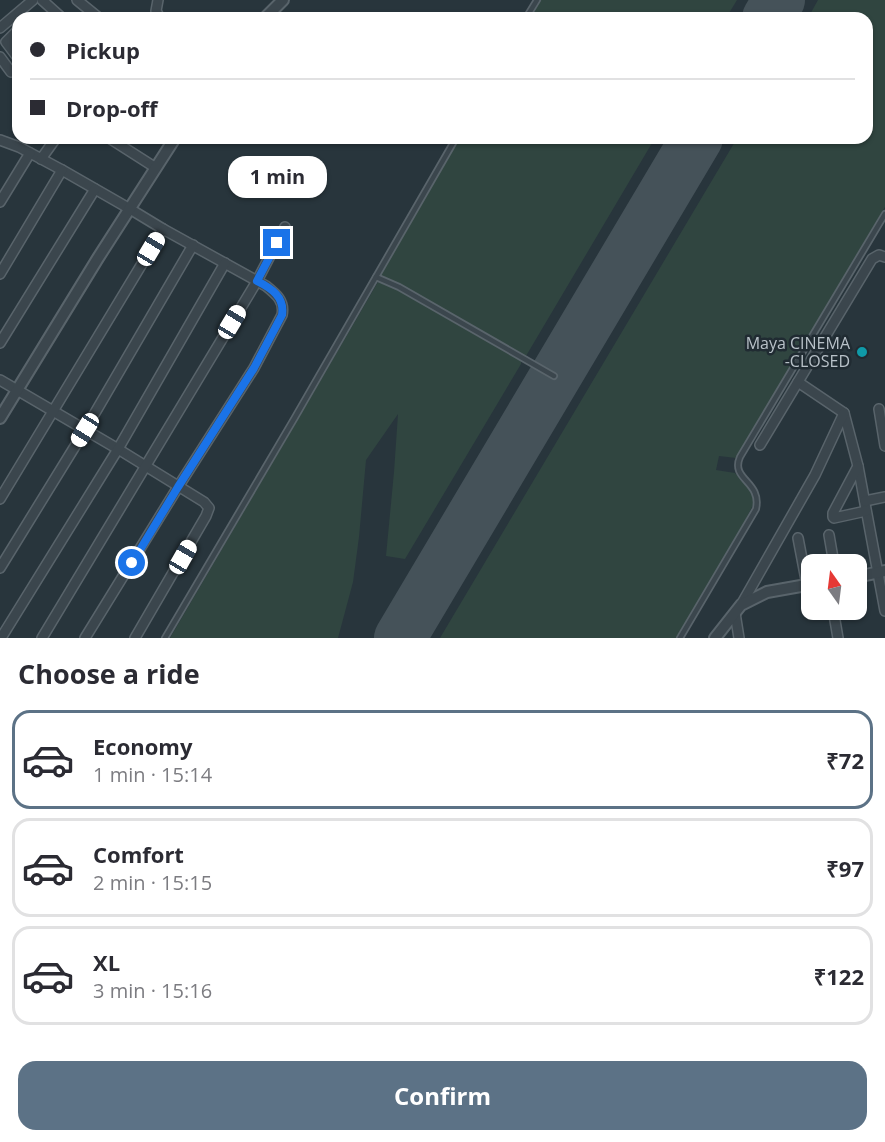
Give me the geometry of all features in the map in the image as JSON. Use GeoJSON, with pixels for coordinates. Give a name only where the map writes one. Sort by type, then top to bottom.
{"type":"FeatureCollection","features":[{"type":"Feature","properties":{"kind":"street"},"geometry":{"type":"LineString","coordinates":[[19,12],[33,0]]}},
{"type":"Feature","properties":{"kind":"street"},"geometry":{"type":"LineString","coordinates":[[42,0],[55,12]]}},
{"type":"Feature","properties":{"kind":"street"},"geometry":{"type":"LineString","coordinates":[[77,0],[92,12]]}},
{"type":"Feature","properties":{"kind":"street"},"geometry":{"type":"LineString","coordinates":[[271,12],[283,0]]}},
{"type":"Feature","properties":{"kind":"street"},"geometry":{"type":"LineString","coordinates":[[0,28],[12,18]]}},
{"type":"Feature","properties":{"kind":"street"},"geometry":{"type":"LineString","coordinates":[[0,57],[11,72]]}},
{"type":"Feature","properties":{"kind":"street"},"geometry":{"type":"LineString","coordinates":[[0,140],[62,170],[266,286],[282,302],[282,315],[254,368],[85,638]]}},
{"type":"Feature","properties":{"kind":"street"},"geometry":{"type":"LineString","coordinates":[[41,159],[52,144]]}},
{"type":"Feature","properties":{"kind":"street"},"geometry":{"type":"LineString","coordinates":[[118,144],[156,168]]}},
{"type":"Feature","properties":{"kind":"street"},"geometry":{"type":"LineString","coordinates":[[0,418],[171,144]]}},
{"type":"Feature","properties":{"kind":"street"},"geometry":{"type":"LineString","coordinates":[[0,202],[30,153]]}},
{"type":"Feature","properties":{"kind":"street"},"geometry":{"type":"LineString","coordinates":[[0,274],[62,170]]}},
{"type":"Feature","properties":{"kind":"street"},"geometry":{"type":"LineString","coordinates":[[0,343],[95,189]]}},
{"type":"Feature","properties":{"kind":"street"},"geometry":{"type":"LineString","coordinates":[[42,638],[257,281],[285,227]]}},
{"type":"Feature","properties":{"kind":"street"},"geometry":{"type":"LineString","coordinates":[[0,498],[163,229]]}},
{"type":"Feature","properties":{"kind":"street"},"geometry":{"type":"LineString","coordinates":[[0,568],[85,430],[193,245]]}},
{"type":"Feature","properties":{"kind":"street"},"geometry":{"type":"LineString","coordinates":[[760,445],[872,259],[879,255],[885,257]]}},
{"type":"Feature","properties":{"kind":"street"},"geometry":{"type":"LineString","coordinates":[[1,638],[118,449],[225,263]]}},
{"type":"Feature","properties":{"kind":"street"},"geometry":{"type":"LineString","coordinates":[[0,380],[118,449],[204,502],[209,508],[135,638]]}},
{"type":"Feature","properties":{"kind":"street"},"geometry":{"type":"LineString","coordinates":[[798,382],[844,413],[882,572],[885,611]]}},
{"type":"Feature","properties":{"kind":"street"},"geometry":{"type":"LineString","coordinates":[[879,409],[885,446]]}},
{"type":"Feature","properties":{"kind":"street"},"geometry":{"type":"LineString","coordinates":[[715,638],[738,609],[815,475],[844,413]]}},
{"type":"Feature","properties":{"kind":"street"},"geometry":{"type":"LineString","coordinates":[[858,466],[832,517],[885,497]]}},
{"type":"Feature","properties":{"kind":"street"},"geometry":{"type":"LineString","coordinates":[[829,535],[832,554]]}},
{"type":"Feature","properties":{"kind":"street"},"geometry":{"type":"LineString","coordinates":[[798,538],[802,554]]}},
{"type":"Feature","properties":{"kind":"street"},"geometry":{"type":"LineString","coordinates":[[867,574],[882,572]]}},
{"type":"Feature","properties":{"kind":"street"},"geometry":{"type":"LineString","coordinates":[[738,609],[767,592],[801,586]]}},
{"type":"Feature","properties":{"kind":"street"},"geometry":{"type":"LineString","coordinates":[[738,609],[739,638]]}},
{"type":"Feature","properties":{"kind":"street"},"geometry":{"type":"LineString","coordinates":[[835,620],[838,638]]}},
{"type":"Feature","properties":{"kind":"lane"},"geometry":{"type":"LineString","coordinates":[[165,638],[453,144]]}},
{"type":"Feature","properties":{"kind":"lane"},"geometry":{"type":"LineString","coordinates":[[680,638],[756,509],[756,494],[737,469],[737,463],[885,214]]}},
{"type":"Feature","properties":{"kind":"lane"},"geometry":{"type":"LineString","coordinates":[[375,277],[399,286],[554,376]]}},
{"type":"Feature","properties":{"kind":"green space"},"geometry":{"type":"Polygon","coordinates":[[[540,0],[737,0],[730,12],[533,12],[540,0]]]}},
{"type":"Feature","properties":{"kind":"green space"},"geometry":{"type":"Polygon","coordinates":[[[818,0],[885,0],[885,207],[736,458],[719,456],[716,470],[735,473],[750,490],[754,500],[735,540],[676,638],[440,638],[734,144],[873,144],[873,12],[811,12],[818,0]]]}},
{"type":"Feature","properties":{"kind":"green space"},"geometry":{"type":"Polygon","coordinates":[[[456,144],[651,144],[526,356],[522,356],[381,275],[456,144]]]}},
{"type":"Feature","properties":{"kind":"green space"},"geometry":{"type":"Polygon","coordinates":[[[378,282],[405,293],[519,358],[521,364],[405,559],[386,556],[398,414],[366,460],[353,582],[338,638],[170,638],[378,282]]]}},
{"type":"Feature","properties":{"kind":"runway"},"geometry":{"type":"LineString","coordinates":[[772,12],[779,0]]}},
{"type":"Feature","properties":{"kind":"runway"},"geometry":{"type":"LineString","coordinates":[[400,638],[693,144]]}},
{"type":"Feature","properties":{"kind":"place","name":"Maya CINEMA -CLOSED"},"geometry":{"type":"Point","coordinates":[862,352]}},
{"type":"Feature","properties":{"kind":"route"},"geometry":{"type":"LineString","coordinates":[[132,563],[254,368],[282,315],[282,302],[279,297],[257,281],[277,243]]}}]}
